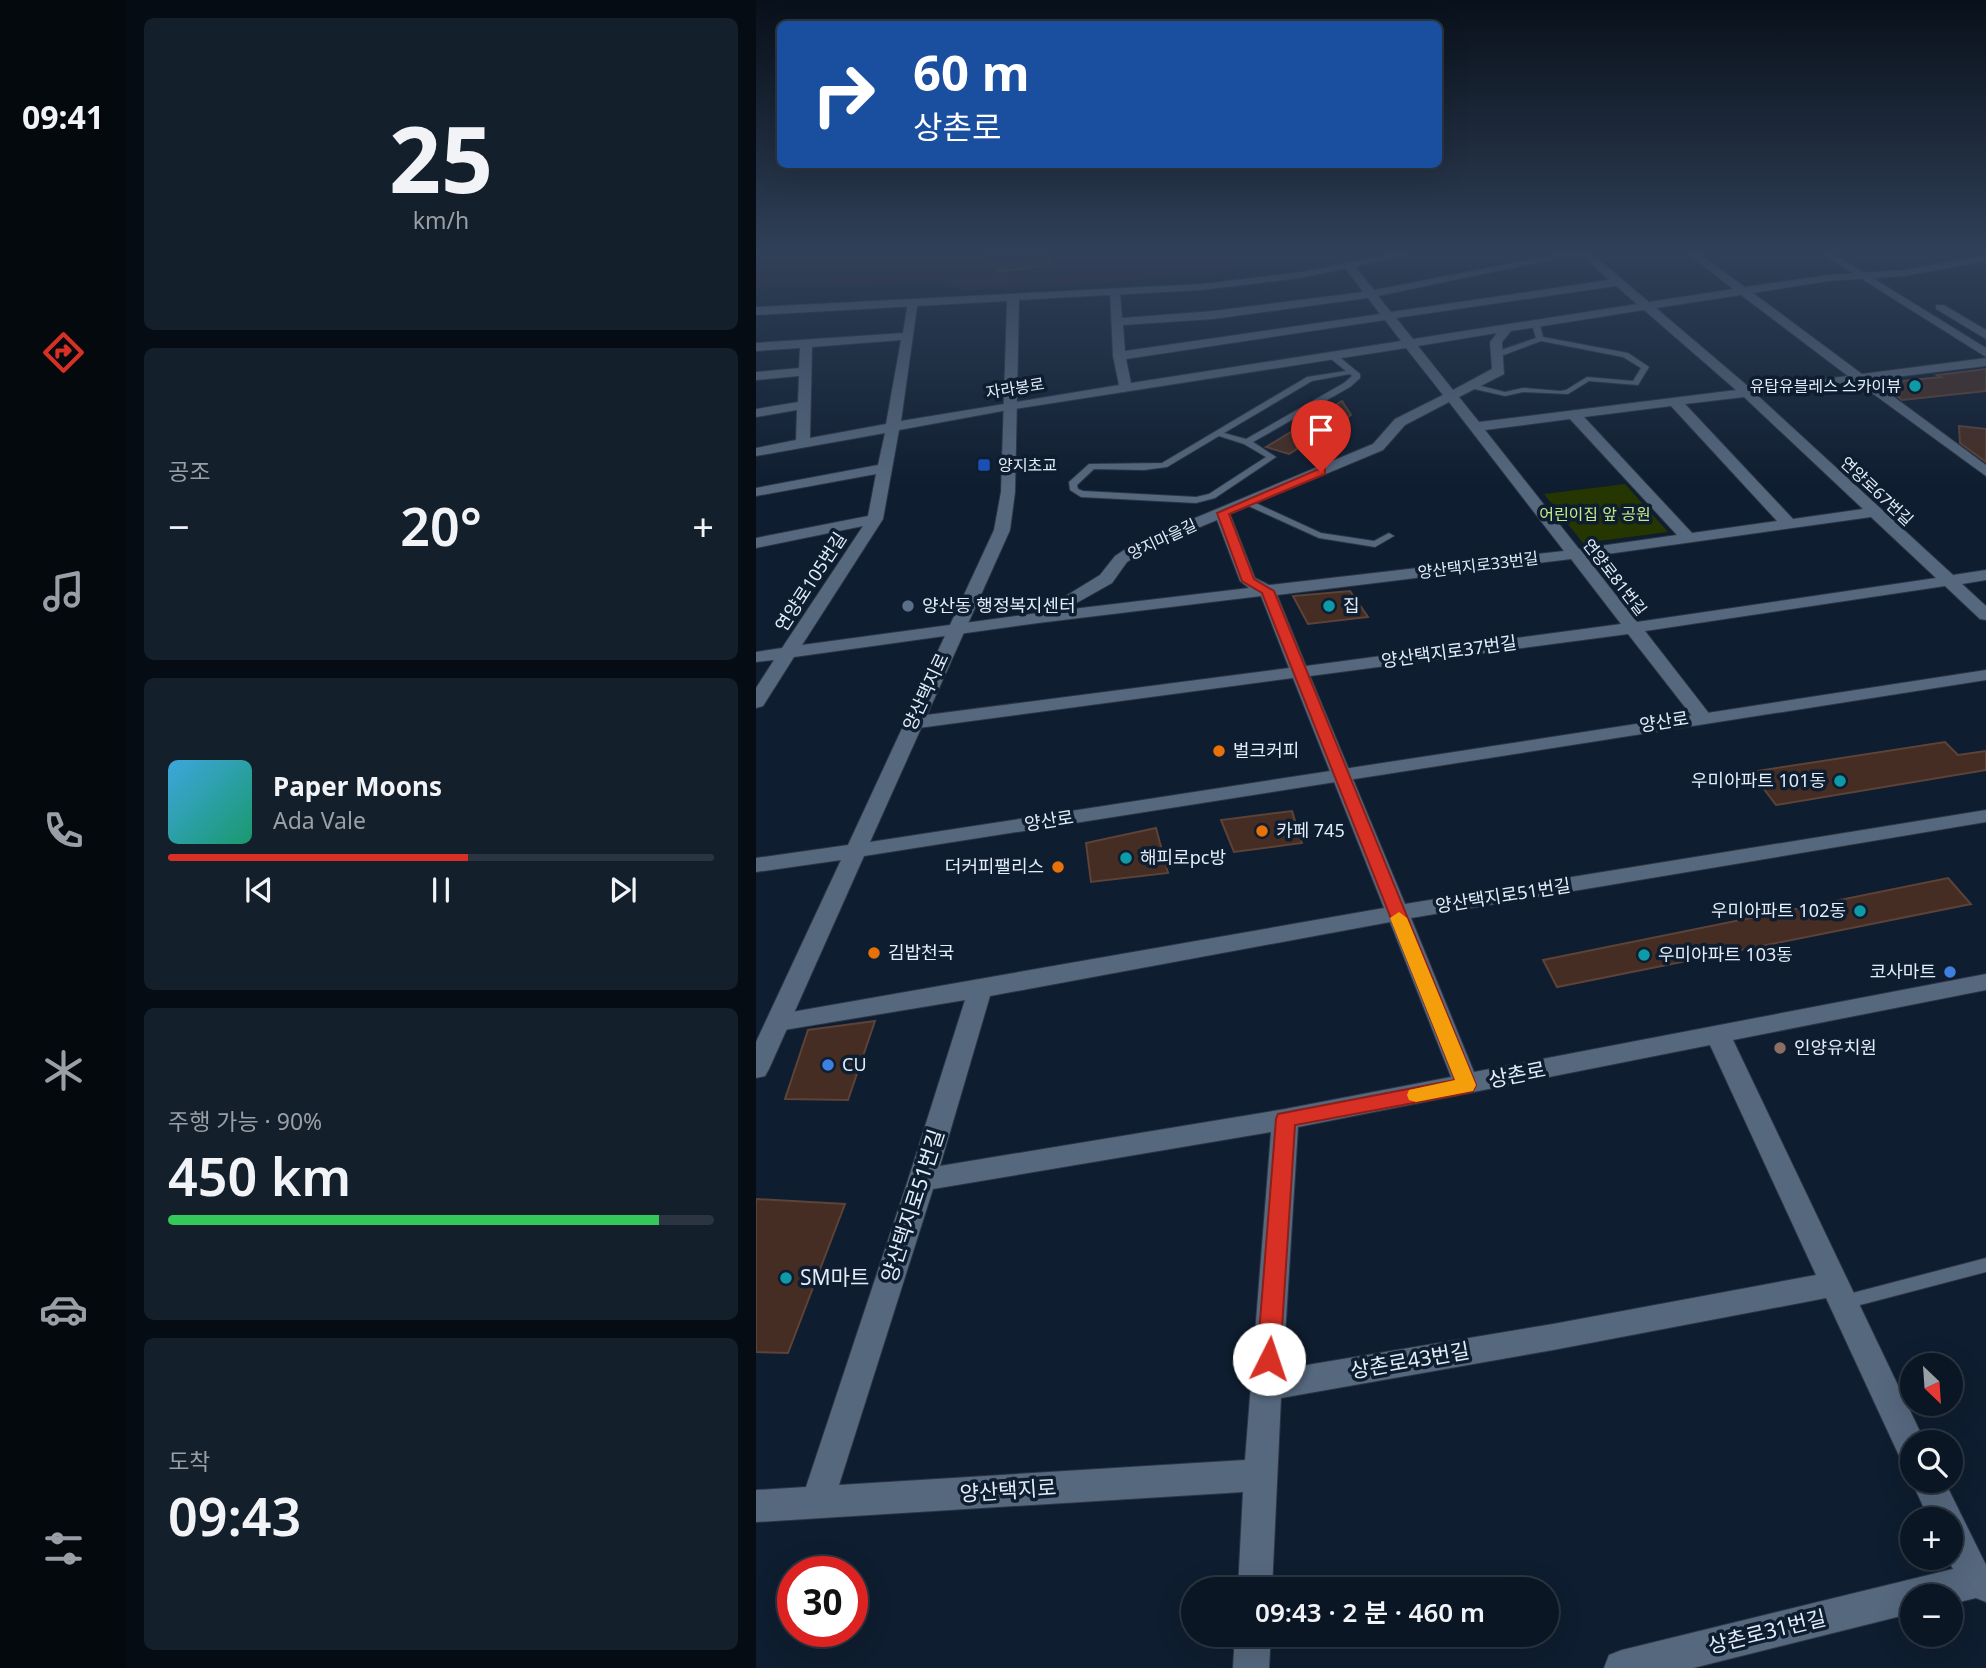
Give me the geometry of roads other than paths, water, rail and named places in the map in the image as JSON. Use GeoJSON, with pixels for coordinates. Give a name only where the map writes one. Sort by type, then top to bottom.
{"type":"FeatureCollection","features":[{"type":"Feature","properties":{"kind":"street","name":"연양로105번길"},"geometry":{"type":"LineString","coordinates":[[756,702],[874,519],[893,426],[907,332]]}},
{"type":"Feature","properties":{"kind":"street","name":"양산택지로"},"geometry":{"type":"LineString","coordinates":[[756,1069],[857,851],[911,723],[956,631],[1005,517],[1008,492],[1011,332]]}},
{"type":"Feature","properties":{"kind":"street"},"geometry":{"type":"LineString","coordinates":[[1118,332],[1119,356],[1126,388]]}},
{"type":"Feature","properties":{"kind":"street"},"geometry":{"type":"LineString","coordinates":[[1119,356],[1290,332]]}},
{"type":"Feature","properties":{"kind":"street","name":"연양로81번길"},"geometry":{"type":"LineString","coordinates":[[1401,332],[1702,716]]}},
{"type":"Feature","properties":{"kind":"street","name":"자라봉로"},"geometry":{"type":"LineString","coordinates":[[756,452],[1008,406],[1494,332]]}},
{"type":"Feature","properties":{"kind":"street"},"geometry":{"type":"LineString","coordinates":[[1498,354],[1496,342],[1504,332]]}},
{"type":"Feature","properties":{"kind":"street","name":"연양로67번길"},"geometry":{"type":"LineString","coordinates":[[1676,332],[1745,391],[1986,615]]}},
{"type":"Feature","properties":{"kind":"street"},"geometry":{"type":"LineString","coordinates":[[1798,332],[1986,472]]}},
{"type":"Feature","properties":{"kind":"street"},"geometry":{"type":"LineString","coordinates":[[1952,332],[1986,353]]}},
{"type":"Feature","properties":{"kind":"street"},"geometry":{"type":"LineString","coordinates":[[756,347],[906,336]]}},
{"type":"Feature","properties":{"kind":"street"},"geometry":{"type":"LineString","coordinates":[[803,442],[807,343]]}},
{"type":"Feature","properties":{"kind":"street","name":"양지마을길"},"geometry":{"type":"LineString","coordinates":[[1038,618],[1106,579],[1121,559],[1141,546],[1369,451],[1387,439],[1407,416],[1499,371],[1498,354]]}},
{"type":"Feature","properties":{"kind":"street"},"geometry":{"type":"LineString","coordinates":[[1475,427],[1986,362]]}},
{"type":"Feature","properties":{"kind":"street"},"geometry":{"type":"LineString","coordinates":[[756,376],[806,372]]}},
{"type":"Feature","properties":{"kind":"street"},"geometry":{"type":"LineString","coordinates":[[1674,401],[1788,524]]}},
{"type":"Feature","properties":{"kind":"street"},"geometry":{"type":"LineString","coordinates":[[756,413],[804,405]]}},
{"type":"Feature","properties":{"kind":"street"},"geometry":{"type":"LineString","coordinates":[[1573,414],[1688,538]]}},
{"type":"Feature","properties":{"kind":"street"},"geometry":{"type":"LineString","coordinates":[[756,492],[883,468]]}},
{"type":"Feature","properties":{"kind":"street","name":"양산택지로33번길"},"geometry":{"type":"LineString","coordinates":[[756,657],[1038,618],[1575,554],[1873,512]]}},
{"type":"Feature","properties":{"kind":"street"},"geometry":{"type":"LineString","coordinates":[[1222,513],[1248,581],[1267,591],[1467,1085]]}},
{"type":"Feature","properties":{"kind":"street","name":"연양로105번길"},"geometry":{"type":"LineString","coordinates":[[759,543],[874,519]]}},
{"type":"Feature","properties":{"kind":"street","name":"양산택지로37번길"},"geometry":{"type":"LineString","coordinates":[[911,723],[1633,628],[1986,575]]}},
{"type":"Feature","properties":{"kind":"street","name":"양산로"},"geometry":{"type":"LineString","coordinates":[[756,865],[1342,776],[1702,716],[1986,675]]}},
{"type":"Feature","properties":{"kind":"street","name":"양산택지로51번길"},"geometry":{"type":"LineString","coordinates":[[778,1022],[980,989],[1397,913],[1986,816]]}},
{"type":"Feature","properties":{"kind":"street","name":"상촌로"},"geometry":{"type":"LineString","coordinates":[[922,1180],[1285,1119],[1986,982]]}},
{"type":"Feature","properties":{"kind":"street","name":"양산택지로51번길"},"geometry":{"type":"LineString","coordinates":[[817,1503],[922,1180],[980,989]]}},
{"type":"Feature","properties":{"kind":"street"},"geometry":{"type":"LineString","coordinates":[[1717,1035],[1903,1430]]}},
{"type":"Feature","properties":{"kind":"street"},"geometry":{"type":"LineString","coordinates":[[1256,1577],[1285,1119]]}},
{"type":"Feature","properties":{"kind":"street","name":"상촌로43번길"},"geometry":{"type":"LineString","coordinates":[[1267,1386],[1553,1336],[1837,1293]]}},
{"type":"Feature","properties":{"kind":"street","name":"양산택지로"},"geometry":{"type":"LineString","coordinates":[[756,1506],[1260,1475]]}},
{"type":"Feature","properties":{"kind":"street","name":"상촌로31번길"},"geometry":{"type":"LineString","coordinates":[[1963,1552],[1981,1583],[1963,1586]]}},
{"type":"Feature","properties":{"kind":"street","name":"상촌로31번길"},"geometry":{"type":"LineString","coordinates":[[1622,1668],[1900,1599]]}},
{"type":"Feature","properties":{"kind":"street"},"geometry":{"type":"LineString","coordinates":[[1251,1668],[1252,1647]]}},
{"type":"Feature","properties":{"kind":"lane"},"geometry":{"type":"LineString","coordinates":[[1538,332],[1540,339]]}},
{"type":"Feature","properties":{"kind":"lane"},"geometry":{"type":"LineString","coordinates":[[1473,386],[1505,394],[1523,390],[1560,393],[1568,392],[1573,386],[1587,380],[1635,383],[1645,367],[1625,355],[1540,339],[1498,354]]}},
{"type":"Feature","properties":{"kind":"lane"},"geometry":{"type":"LineString","coordinates":[[1247,442],[1347,385],[1357,376],[1334,357]]}},
{"type":"Feature","properties":{"kind":"lane"},"geometry":{"type":"LineString","coordinates":[[1216,433],[1247,442],[1272,457],[1212,496],[1196,500],[1081,494],[1074,490],[1072,484],[1092,466],[1164,465],[1216,433],[1310,379],[1351,372]]}},
{"type":"Feature","properties":{"kind":"lane"},"geometry":{"type":"LineString","coordinates":[[1247,502],[1328,538],[1375,544],[1389,536]]}},
{"type":"Feature","properties":{"kind":"lane"},"geometry":{"type":"LineString","coordinates":[[1837,1293],[1986,1265]]}},
{"type":"Feature","properties":{"kind":"place","name":"유탑유블레스 스카이뷰"},"geometry":{"type":"Point","coordinates":[1915,386]}},
{"type":"Feature","properties":{"kind":"place","name":"양지초교"},"geometry":{"type":"Point","coordinates":[984,465]}},
{"type":"Feature","properties":{"kind":"place","name":"양산동 행정복지센터"},"geometry":{"type":"Point","coordinates":[908,606]}},
{"type":"Feature","properties":{"kind":"place","name":"집"},"geometry":{"type":"Point","coordinates":[1329,606]}},
{"type":"Feature","properties":{"kind":"place","name":"벌크커피"},"geometry":{"type":"Point","coordinates":[1219,751]}},
{"type":"Feature","properties":{"kind":"place","name":"우미아파트 101동"},"geometry":{"type":"Point","coordinates":[1840,781]}},
{"type":"Feature","properties":{"kind":"place","name":"카페 745"},"geometry":{"type":"Point","coordinates":[1262,831]}},
{"type":"Feature","properties":{"kind":"place","name":"해피로pc방"},"geometry":{"type":"Point","coordinates":[1126,858]}},
{"type":"Feature","properties":{"kind":"place","name":"더커피팰리스"},"geometry":{"type":"Point","coordinates":[1058,867]}},
{"type":"Feature","properties":{"kind":"place","name":"우미아파트 102동"},"geometry":{"type":"Point","coordinates":[1860,911]}},
{"type":"Feature","properties":{"kind":"place","name":"김밥천국"},"geometry":{"type":"Point","coordinates":[874,953]}},
{"type":"Feature","properties":{"kind":"place","name":"우미아파트 103동"},"geometry":{"type":"Point","coordinates":[1644,955]}},
{"type":"Feature","properties":{"kind":"place","name":"코사마트"},"geometry":{"type":"Point","coordinates":[1950,972]}},
{"type":"Feature","properties":{"kind":"place","name":"인양유치원"},"geometry":{"type":"Point","coordinates":[1780,1048]}},
{"type":"Feature","properties":{"kind":"place","name":"CU"},"geometry":{"type":"Point","coordinates":[828,1065]}},
{"type":"Feature","properties":{"kind":"place","name":"SM마트"},"geometry":{"type":"Point","coordinates":[786,1278]}},
{"type":"Feature","properties":{"kind":"park label","name":"어린이집 앞 공원"},"geometry":{"type":"Point","coordinates":[1595,514]}}]}
